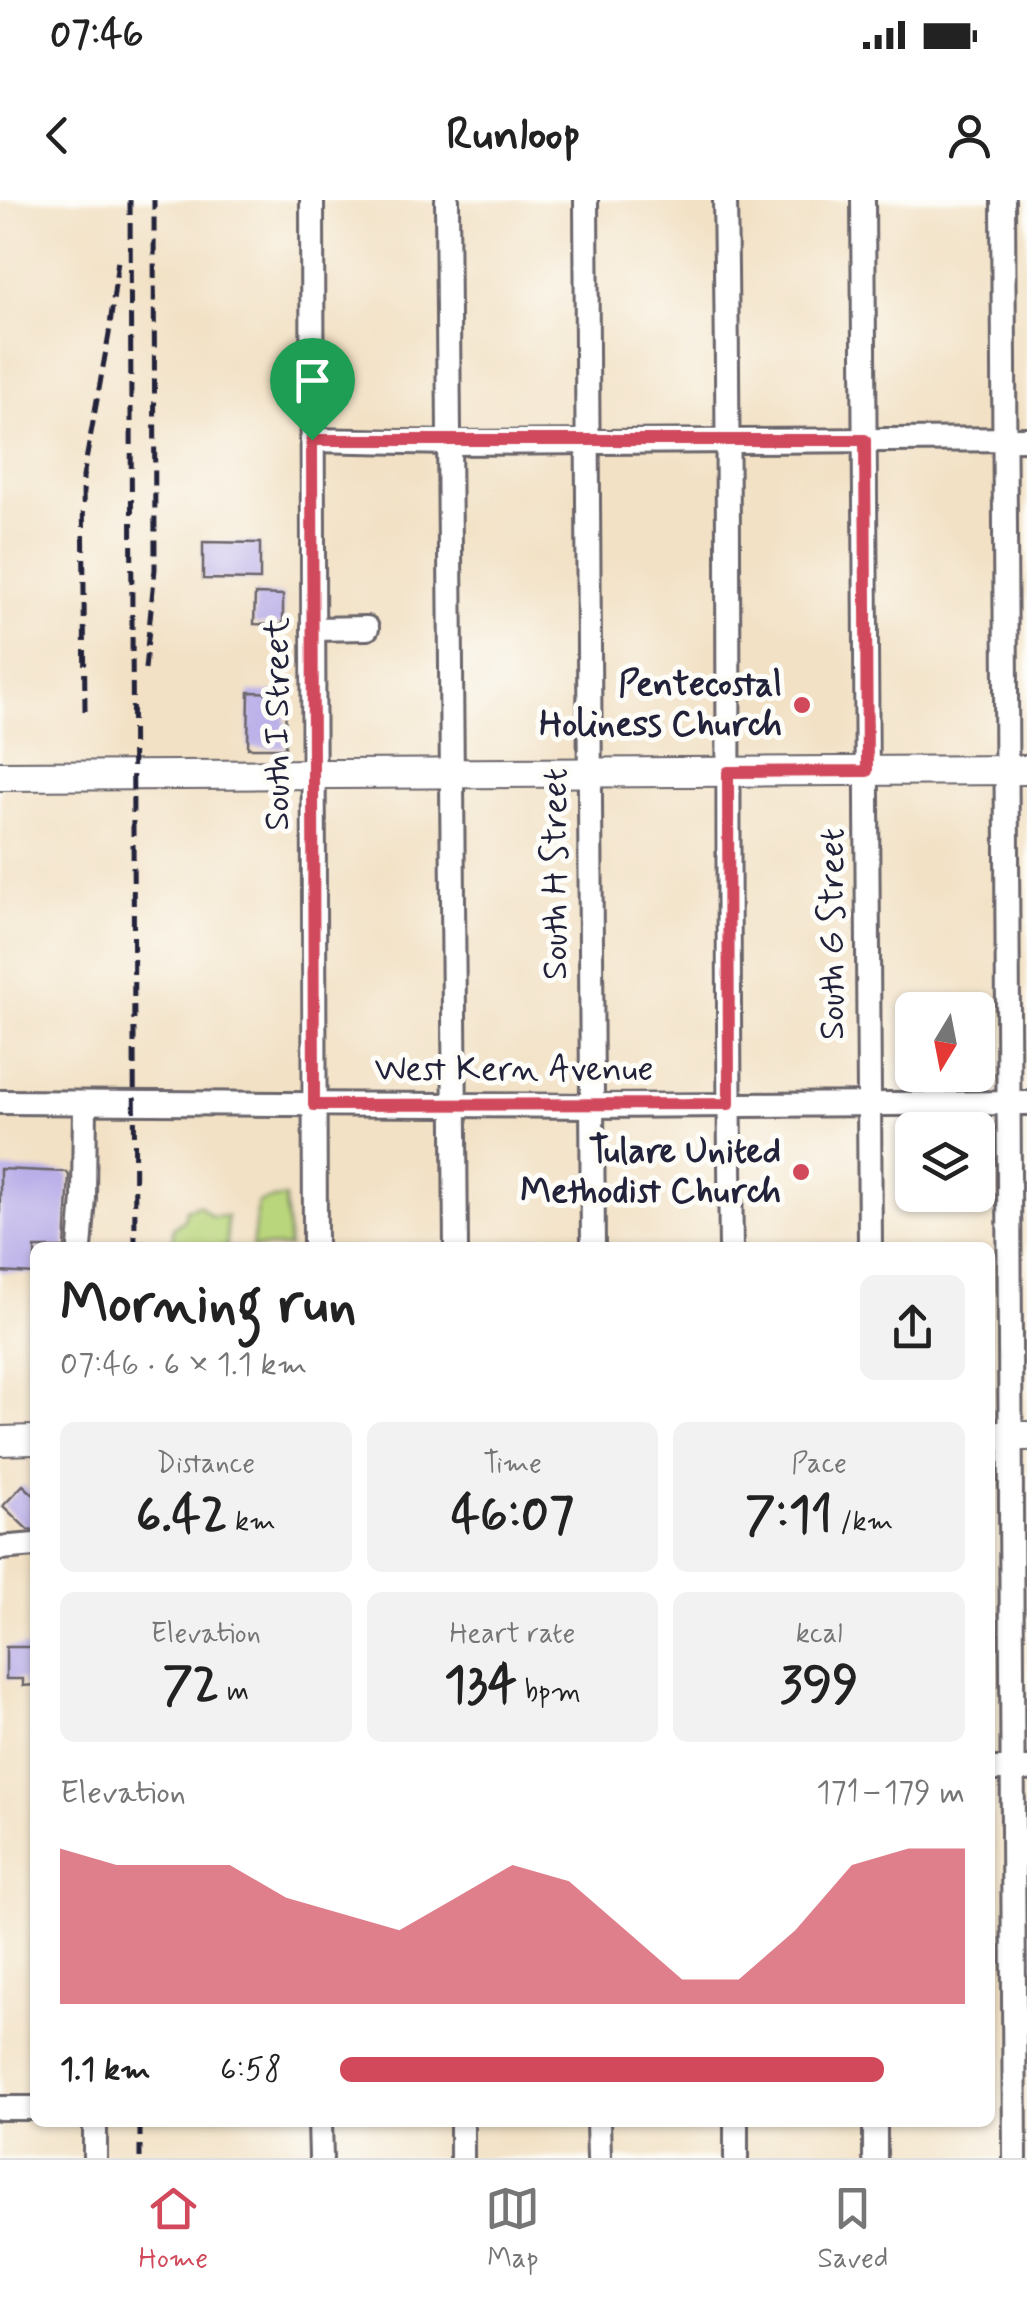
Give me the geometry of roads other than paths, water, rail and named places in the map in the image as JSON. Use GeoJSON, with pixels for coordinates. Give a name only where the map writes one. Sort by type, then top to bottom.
{"type":"FeatureCollection","features":[{"type":"Feature","properties":{"kind":"main road"},"geometry":{"type":"LineString","coordinates":[[0,776],[1016,770]]}},
{"type":"Feature","properties":{"kind":"main road"},"geometry":{"type":"LineString","coordinates":[[0,1441],[30,1440]]}},
{"type":"Feature","properties":{"kind":"street","name":"South I Street"},"geometry":{"type":"LineString","coordinates":[[312,200],[315,1242]]}},
{"type":"Feature","properties":{"kind":"street"},"geometry":{"type":"LineString","coordinates":[[447,200],[456,1242]]}},
{"type":"Feature","properties":{"kind":"street","name":"South H Street"},"geometry":{"type":"LineString","coordinates":[[586,200],[593,1242]]}},
{"type":"Feature","properties":{"kind":"street"},"geometry":{"type":"LineString","coordinates":[[726,200],[731,1242]]}},
{"type":"Feature","properties":{"kind":"street","name":"South G Street"},"geometry":{"type":"LineString","coordinates":[[862,200],[870,1242]]}},
{"type":"Feature","properties":{"kind":"street"},"geometry":{"type":"LineString","coordinates":[[1003,200],[1015,439],[1018,1103],[1009,1436],[1009,1769],[1021,2101],[1014,2158]]}},
{"type":"Feature","properties":{"kind":"street"},"geometry":{"type":"LineString","coordinates":[[312,440],[450,443],[1015,439]]}},
{"type":"Feature","properties":{"kind":"street"},"geometry":{"type":"LineString","coordinates":[[312,629],[367,628]]}},
{"type":"Feature","properties":{"kind":"street","name":"West Kern Avenue"},"geometry":{"type":"LineString","coordinates":[[0,1102],[454,1106],[1018,1103]]}},
{"type":"Feature","properties":{"kind":"street"},"geometry":{"type":"LineString","coordinates":[[80,1242],[85,1103]]}},
{"type":"Feature","properties":{"kind":"street"},"geometry":{"type":"LineString","coordinates":[[0,1548],[30,1546]]}},
{"type":"Feature","properties":{"kind":"street"},"geometry":{"type":"LineString","coordinates":[[995,2101],[1021,2101]]}},
{"type":"Feature","properties":{"kind":"street"},"geometry":{"type":"LineString","coordinates":[[0,2108],[30,2108]]}},
{"type":"Feature","properties":{"kind":"street"},"geometry":{"type":"LineString","coordinates":[[95,2127],[95,2158]]}},
{"type":"Feature","properties":{"kind":"street"},"geometry":{"type":"LineString","coordinates":[[320,2127],[321,2158]]}},
{"type":"Feature","properties":{"kind":"street"},"geometry":{"type":"LineString","coordinates":[[462,2127],[462,2158]]}},
{"type":"Feature","properties":{"kind":"street"},"geometry":{"type":"LineString","coordinates":[[598,2127],[598,2158]]}},
{"type":"Feature","properties":{"kind":"street"},"geometry":{"type":"LineString","coordinates":[[736,2127],[736,2158]]}},
{"type":"Feature","properties":{"kind":"street"},"geometry":{"type":"LineString","coordinates":[[875,2127],[875,2158]]}},
{"type":"Feature","properties":{"kind":"railway"},"geometry":{"type":"LineString","coordinates":[[130,200],[135,1242]]}},
{"type":"Feature","properties":{"kind":"railway"},"geometry":{"type":"LineString","coordinates":[[145,669],[155,569],[154,200]]}},
{"type":"Feature","properties":{"kind":"railway"},"geometry":{"type":"LineString","coordinates":[[85,711],[83,477],[118,260]]}},
{"type":"Feature","properties":{"kind":"railway"},"geometry":{"type":"LineString","coordinates":[[140,2127],[140,2158]]}},
{"type":"Feature","properties":{"kind":"place","name":"Pentecostal Holiness Church"},"geometry":{"type":"Point","coordinates":[802,705]}},
{"type":"Feature","properties":{"kind":"place","name":"Tulare United Methodist Church"},"geometry":{"type":"Point","coordinates":[801,1172]}}]}
